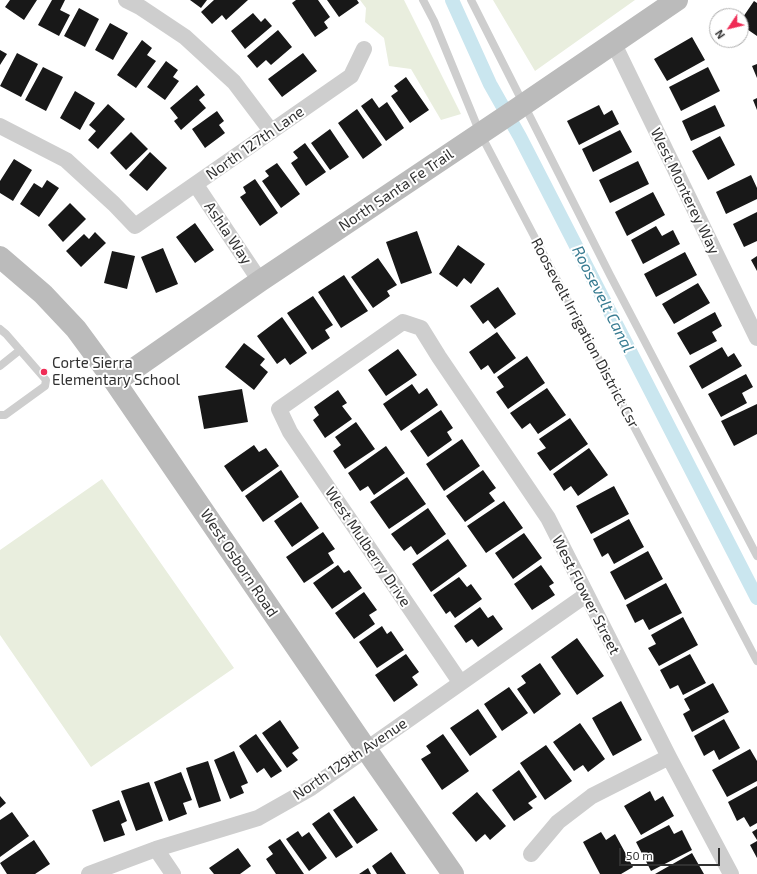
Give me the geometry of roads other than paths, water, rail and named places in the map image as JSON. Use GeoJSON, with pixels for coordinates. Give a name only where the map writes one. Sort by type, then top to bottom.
{"type":"FeatureCollection","features":[{"type":"Feature","properties":{"kind":"street","name":"North Santa Fe Trail"},"geometry":{"type":"LineString","coordinates":[[115,382],[677,0]]}},
{"type":"Feature","properties":{"kind":"street"},"geometry":{"type":"LineString","coordinates":[[137,2],[185,37],[234,82],[271,131]]}},
{"type":"Feature","properties":{"kind":"street","name":"West Monterey Way"},"geometry":{"type":"LineString","coordinates":[[614,44],[757,338]]}},
{"type":"Feature","properties":{"kind":"street","name":"North 127th Lane"},"geometry":{"type":"LineString","coordinates":[[0,126],[66,160],[114,204],[135,226],[351,76],[364,49]]}},
{"type":"Feature","properties":{"kind":"street","name":"Ashla Way"},"geometry":{"type":"LineString","coordinates":[[196,185],[260,282]]}},
{"type":"Feature","properties":{"kind":"street","name":"West Osborn Road"},"geometry":{"type":"LineString","coordinates":[[5,261],[44,294],[76,329],[115,382],[453,874]]}},
{"type":"Feature","properties":{"kind":"street","name":"West Flower Street"},"geometry":{"type":"LineString","coordinates":[[279,409],[403,322],[421,328],[548,518],[668,757],[731,874]]}},
{"type":"Feature","properties":{"kind":"street","name":"West Mulberry Drive"},"geometry":{"type":"LineString","coordinates":[[279,409],[290,432],[460,682]]}},
{"type":"Feature","properties":{"kind":"street","name":"North 129th Avenue"},"geometry":{"type":"LineString","coordinates":[[89,874],[156,849],[258,818],[311,788],[586,595]]}},
{"type":"Feature","properties":{"kind":"street"},"geometry":{"type":"LineString","coordinates":[[532,854],[558,822],[592,796],[668,757]]}},
{"type":"Feature","properties":{"kind":"street"},"geometry":{"type":"LineString","coordinates":[[156,849],[173,874]]}},
{"type":"Feature","properties":{"kind":"lane","name":"Roosevelt Irrigation District Csr"},"geometry":{"type":"LineString","coordinates":[[423,0],[434,21],[483,131],[757,661]]}},
{"type":"Feature","properties":{"kind":"lane"},"geometry":{"type":"LineString","coordinates":[[471,0],[520,107],[757,556]]}},
{"type":"Feature","properties":{"kind":"lane"},"geometry":{"type":"LineString","coordinates":[[0,329],[46,380],[45,386],[5,415],[0,415]]}},
{"type":"Feature","properties":{"kind":"lane"},"geometry":{"type":"LineString","coordinates":[[0,366],[20,350]]}},
{"type":"Feature","properties":{"kind":"waterway","name":"Roosevelt Canal"},"geometry":{"type":"LineString","coordinates":[[452,0],[490,84],[520,137],[757,598]]}},
{"type":"Feature","properties":{"kind":"place","name":"Corte Sierra Elementary School"},"geometry":{"type":"Point","coordinates":[44,372]}}]}
